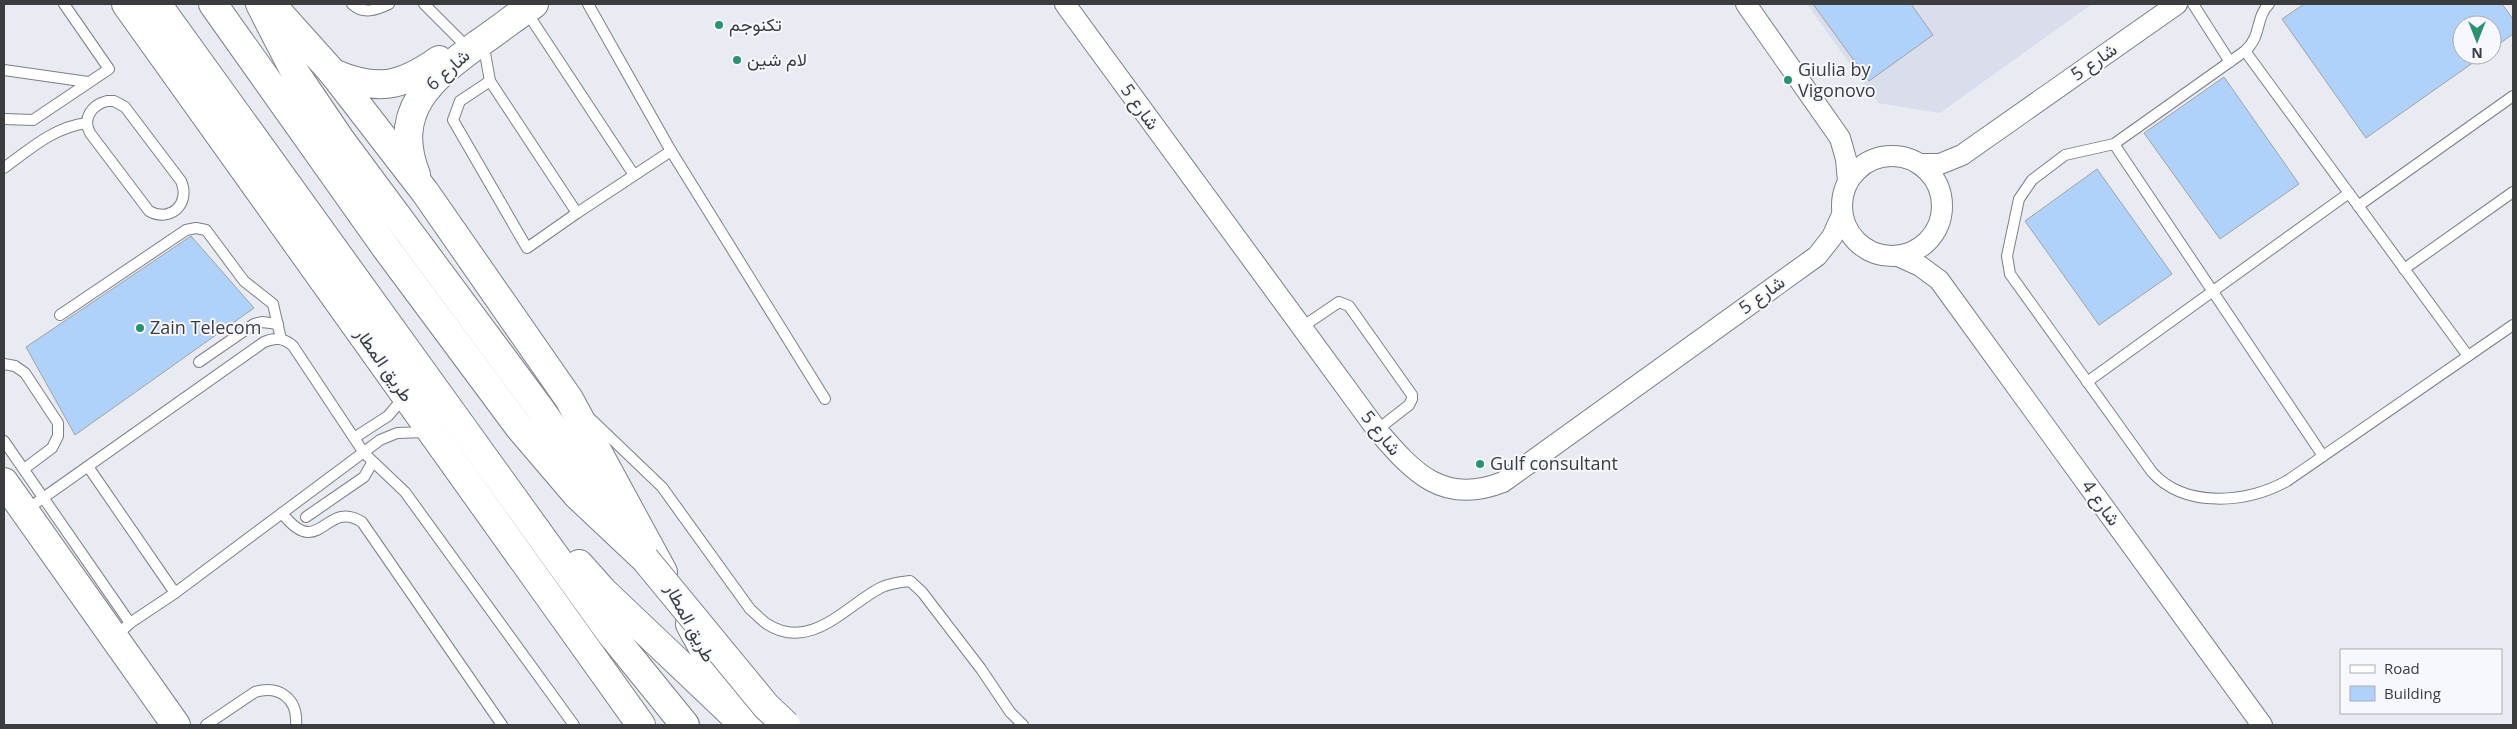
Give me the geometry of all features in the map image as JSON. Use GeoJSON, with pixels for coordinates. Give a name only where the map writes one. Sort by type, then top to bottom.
{"type":"FeatureCollection","features":[{"type":"Feature","properties":{"kind":"main road","name":"طريق المطار"},"geometry":{"type":"LineString","coordinates":[[126,4],[642,725]]}},
{"type":"Feature","properties":{"kind":"main road","name":"طريق المطار"},"geometry":{"type":"LineString","coordinates":[[157,4],[484,457]]}},
{"type":"Feature","properties":{"kind":"main road"},"geometry":{"type":"LineString","coordinates":[[213,4],[386,248],[519,427],[576,495],[645,559]]}},
{"type":"Feature","properties":{"kind":"main road"},"geometry":{"type":"LineString","coordinates":[[260,4],[296,74],[340,139],[538,406],[645,559],[766,706],[786,725]]}},
{"type":"Feature","properties":{"kind":"main road","name":"طريق المطار"},"geometry":{"type":"LineString","coordinates":[[272,4],[333,73],[425,192],[570,399],[710,661],[751,725]]}},
{"type":"Feature","properties":{"kind":"main road","name":"شارع 6"},"geometry":{"type":"LineString","coordinates":[[425,192],[412,165],[409,150],[409,121],[424,90],[472,44],[525,5]]}},
{"type":"Feature","properties":{"kind":"main road","name":"شارع 6"},"geometry":{"type":"LineString","coordinates":[[333,73],[359,82],[387,84],[401,82],[416,76],[472,44]]}},
{"type":"Feature","properties":{"kind":"main road"},"geometry":{"type":"LineString","coordinates":[[484,457],[603,591],[744,725]]}},
{"type":"Feature","properties":{"kind":"main road"},"geometry":{"type":"LineString","coordinates":[[484,457],[612,635],[685,725]]}},
{"type":"Feature","properties":{"kind":"main road"},"geometry":{"type":"LineString","coordinates":[[14,475],[122,630],[176,725]]}},
{"type":"Feature","properties":{"kind":"street","name":"شارع 5"},"geometry":{"type":"LineString","coordinates":[[1065,4],[1377,430],[1402,460],[1418,474],[1437,485],[1474,490],[1488,488],[1503,482],[1817,256],[1832,237],[1842,215]]}},
{"type":"Feature","properties":{"kind":"street"},"geometry":{"type":"LineString","coordinates":[[1746,4],[1840,138],[1846,159],[1848,181]]}},
{"type":"Feature","properties":{"kind":"street","name":"شارع 5"},"geometry":{"type":"LineString","coordinates":[[1919,164],[1940,164],[1962,155],[2177,4]]}},
{"type":"Feature","properties":{"kind":"street"},"geometry":{"type":"LineString","coordinates":[[1840,138],[1860,150],[1882,157],[1902,157],[1919,164],[1934,179],[1942,199],[1940,218],[1932,236],[1917,249],[1898,256],[1881,255],[1865,248],[1850,234],[1842,215],[1842,197],[1848,181],[1863,165],[1882,157]]}},
{"type":"Feature","properties":{"kind":"street","name":"شارع 5"},"geometry":{"type":"LineString","coordinates":[[1942,199],[1948,177],[1962,155]]}},
{"type":"Feature","properties":{"kind":"street","name":"شارع 4"},"geometry":{"type":"LineString","coordinates":[[1932,236],[1933,258],[1939,280]]}},
{"type":"Feature","properties":{"kind":"street","name":"شارع 5"},"geometry":{"type":"LineString","coordinates":[[1817,256],[1840,249],[1865,248]]}},
{"type":"Feature","properties":{"kind":"street","name":"شارع 4"},"geometry":{"type":"LineString","coordinates":[[1898,256],[1920,266],[1939,280],[2262,725]]}},
{"type":"Feature","properties":{"kind":"lane"},"geometry":{"type":"LineString","coordinates":[[4,119],[33,120],[109,69],[64,4]]}},
{"type":"Feature","properties":{"kind":"lane"},"geometry":{"type":"LineString","coordinates":[[352,4],[360,10],[368,11],[389,4]]}},
{"type":"Feature","properties":{"kind":"lane"},"geometry":{"type":"LineString","coordinates":[[424,4],[472,44],[490,81],[577,213]]}},
{"type":"Feature","properties":{"kind":"lane"},"geometry":{"type":"LineString","coordinates":[[588,4],[671,150],[825,399]]}},
{"type":"Feature","properties":{"kind":"lane"},"geometry":{"type":"LineString","coordinates":[[2192,4],[2230,62]]}},
{"type":"Feature","properties":{"kind":"lane"},"geometry":{"type":"LineString","coordinates":[[2269,4],[2262,14],[2255,40],[2246,51],[2114,144],[2065,155],[2026,186],[2019,198],[2007,256],[2008,268],[2014,280],[2152,472],[2168,488],[2178,492],[2214,498],[2252,495],[2282,484],[2513,325]]}},
{"type":"Feature","properties":{"kind":"lane"},"geometry":{"type":"LineString","coordinates":[[525,5],[634,175]]}},
{"type":"Feature","properties":{"kind":"lane"},"geometry":{"type":"LineString","coordinates":[[2246,51],[2468,356]]}},
{"type":"Feature","properties":{"kind":"lane"},"geometry":{"type":"LineString","coordinates":[[4,70],[88,82]]}},
{"type":"Feature","properties":{"kind":"lane"},"geometry":{"type":"LineString","coordinates":[[490,81],[460,101],[453,120],[527,248],[671,150]]}},
{"type":"Feature","properties":{"kind":"lane"},"geometry":{"type":"LineString","coordinates":[[2358,206],[2513,96]]}},
{"type":"Feature","properties":{"kind":"lane"},"geometry":{"type":"LineString","coordinates":[[114,101],[125,107],[181,181],[184,195],[179,207],[168,215],[161,216],[149,211],[90,133],[87,123],[91,111],[101,102],[114,101]]}},
{"type":"Feature","properties":{"kind":"lane"},"geometry":{"type":"LineString","coordinates":[[4,168],[54,132],[70,126],[87,123]]}},
{"type":"Feature","properties":{"kind":"lane"},"geometry":{"type":"LineString","coordinates":[[2114,144],[2322,456]]}},
{"type":"Feature","properties":{"kind":"lane"},"geometry":{"type":"LineString","coordinates":[[2404,269],[2513,192]]}},
{"type":"Feature","properties":{"kind":"lane"},"geometry":{"type":"LineString","coordinates":[[2087,382],[2349,193]]}},
{"type":"Feature","properties":{"kind":"lane"},"geometry":{"type":"LineString","coordinates":[[60,316],[186,230],[196,228],[210,234],[244,281],[273,304],[281,339]]}},
{"type":"Feature","properties":{"kind":"lane"},"geometry":{"type":"LineString","coordinates":[[1302,327],[1339,302],[1349,306],[1412,395],[1409,405],[1377,430]]}},
{"type":"Feature","properties":{"kind":"lane"},"geometry":{"type":"LineString","coordinates":[[198,362],[254,324],[270,322],[278,324]]}},
{"type":"Feature","properties":{"kind":"lane"},"geometry":{"type":"LineString","coordinates":[[34,504],[89,468],[264,342],[281,339],[293,346],[372,463],[405,492],[574,725]]}},
{"type":"Feature","properties":{"kind":"lane"},"geometry":{"type":"LineString","coordinates":[[4,364],[14,366],[25,374],[58,423],[58,436],[52,448],[14,475],[4,441]]}},
{"type":"Feature","properties":{"kind":"lane"},"geometry":{"type":"LineString","coordinates":[[354,438],[388,416],[405,395]]}},
{"type":"Feature","properties":{"kind":"lane"},"geometry":{"type":"LineString","coordinates":[[570,399],[662,487],[750,609],[768,625],[792,633],[818,629],[880,588],[894,583],[910,581],[922,592],[981,669],[1010,712],[1023,725]]}},
{"type":"Feature","properties":{"kind":"lane"},"geometry":{"type":"LineString","coordinates":[[122,630],[388,435],[406,432],[432,433]]}},
{"type":"Feature","properties":{"kind":"lane"},"geometry":{"type":"LineString","coordinates":[[306,517],[364,477],[372,463]]}},
{"type":"Feature","properties":{"kind":"lane"},"geometry":{"type":"LineString","coordinates":[[89,468],[175,593]]}},
{"type":"Feature","properties":{"kind":"lane"},"geometry":{"type":"LineString","coordinates":[[282,513],[296,529],[306,533],[315,531],[339,517],[351,516],[362,522],[502,725]]}},
{"type":"Feature","properties":{"kind":"lane"},"geometry":{"type":"LineString","coordinates":[[206,725],[255,692],[264,689],[283,693],[290,699],[295,707],[296,725]]}},
{"type":"Feature","properties":{"kind":"shaded area"},"geometry":{"type":"Polygon","coordinates":[[[1807,4],[2092,4],[1940,113],[1878,103],[1807,4]]]}},
{"type":"Feature","properties":{"kind":"building"},"geometry":{"type":"Polygon","coordinates":[[[1813,4],[1911,4],[1933,35],[1869,81],[1813,4]]]}},
{"type":"Feature","properties":{"kind":"building"},"geometry":{"type":"Polygon","coordinates":[[[2304,4],[2502,4],[2513,19],[2513,34],[2502,42],[2502,15],[2452,15],[2452,65],[2470,65],[2366,138],[2282,19],[2304,4]]]}},
{"type":"Feature","properties":{"kind":"building"},"geometry":{"type":"Polygon","coordinates":[[[2224,77],[2299,184],[2220,239],[2144,133],[2224,77]]]}},
{"type":"Feature","properties":{"kind":"building"},"geometry":{"type":"Polygon","coordinates":[[[2097,169],[2172,274],[2099,325],[2025,221],[2097,169]]]}},
{"type":"Feature","properties":{"kind":"building","name":"Zain Telecom"},"geometry":{"type":"Polygon","coordinates":[[[191,236],[254,308],[75,435],[26,347],[191,236]]]}},
{"type":"Feature","properties":{"kind":"place","name":"تكنوجم"},"geometry":{"type":"Point","coordinates":[719,25]}},
{"type":"Feature","properties":{"kind":"place","name":"لام شين"},"geometry":{"type":"Point","coordinates":[737,60]}},
{"type":"Feature","properties":{"kind":"place","name":"Giulia by Vigonovo"},"geometry":{"type":"Point","coordinates":[1788,80]}},
{"type":"Feature","properties":{"kind":"place","name":"Zain Telecom"},"geometry":{"type":"Point","coordinates":[140,328]}},
{"type":"Feature","properties":{"kind":"place","name":"Gulf consultant"},"geometry":{"type":"Point","coordinates":[1480,464]}}]}
